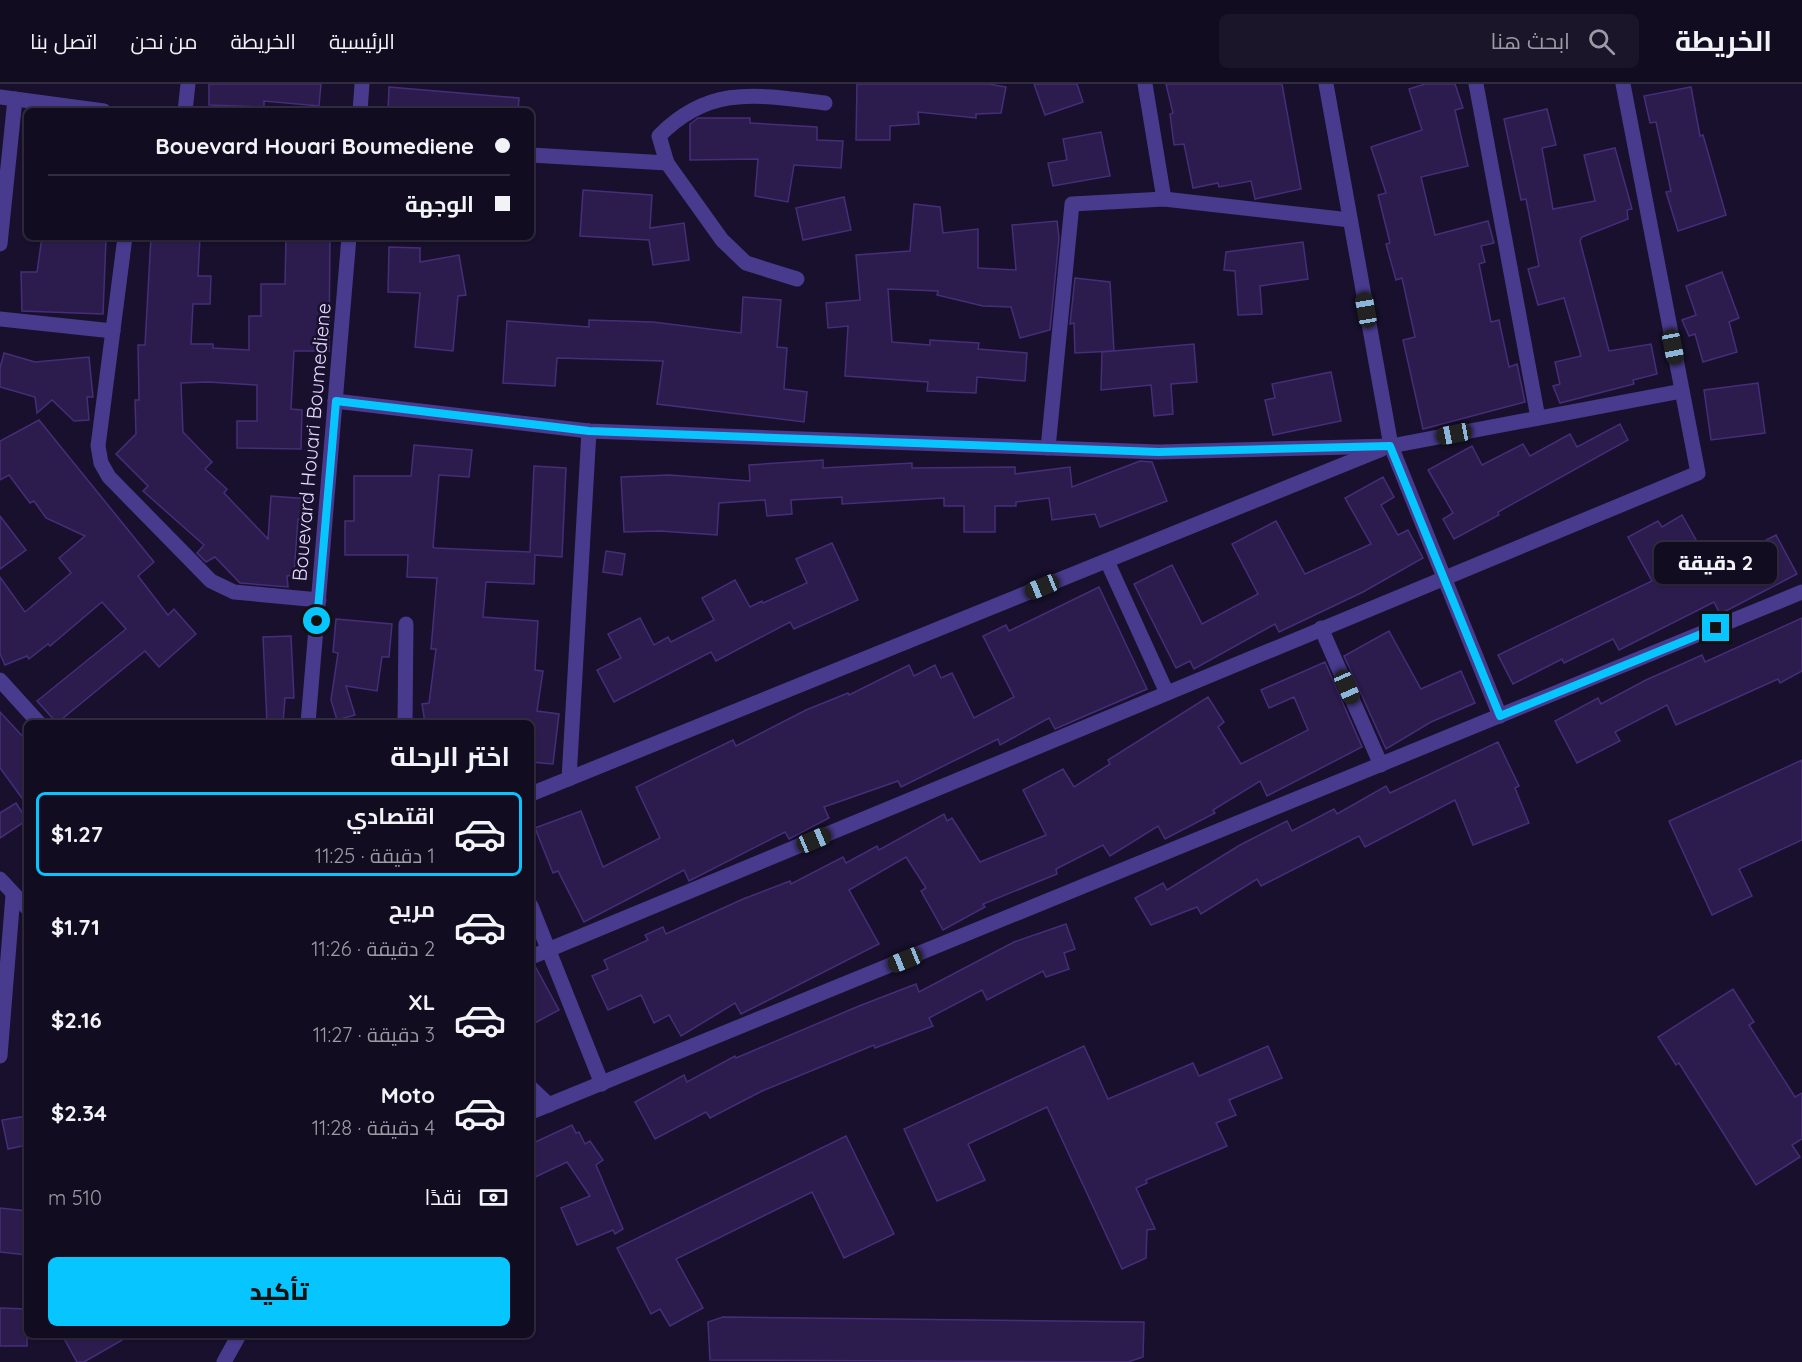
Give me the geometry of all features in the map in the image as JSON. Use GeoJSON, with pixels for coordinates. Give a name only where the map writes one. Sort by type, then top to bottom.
{"type":"FeatureCollection","features":[{"type":"Feature","properties":{"kind":"street"},"geometry":{"type":"LineString","coordinates":[[185,108],[188,84]]}},
{"type":"Feature","properties":{"kind":"street"},"geometry":{"type":"LineString","coordinates":[[360,108],[362,84]]}},
{"type":"Feature","properties":{"kind":"street"},"geometry":{"type":"LineString","coordinates":[[1145,84],[1164,199]]}},
{"type":"Feature","properties":{"kind":"street"},"geometry":{"type":"LineString","coordinates":[[1326,84],[1390,446],[1500,716]]}},
{"type":"Feature","properties":{"kind":"street"},"geometry":{"type":"LineString","coordinates":[[1476,84],[1538,418]]}},
{"type":"Feature","properties":{"kind":"street"},"geometry":{"type":"LineString","coordinates":[[534,956],[1698,473],[1623,84]]}},
{"type":"Feature","properties":{"kind":"street"},"geometry":{"type":"LineString","coordinates":[[797,279],[746,264],[722,240],[667,163],[659,136],[675,119],[704,102],[741,93],[825,103]]}},
{"type":"Feature","properties":{"kind":"street"},"geometry":{"type":"LineString","coordinates":[[0,244],[8,98],[82,108]]}},
{"type":"Feature","properties":{"kind":"street"},"geometry":{"type":"LineString","coordinates":[[534,155],[667,163]]}},
{"type":"Feature","properties":{"kind":"street"},"geometry":{"type":"LineString","coordinates":[[1048,448],[1072,204],[1164,199],[1350,220]]}},
{"type":"Feature","properties":{"kind":"street"},"geometry":{"type":"LineString","coordinates":[[125,240],[98,446],[101,463],[109,477],[211,581],[234,592],[319,600]]}},
{"type":"Feature","properties":{"kind":"street","name":"Bouevard Houari Boumediene"},"geometry":{"type":"LineString","coordinates":[[308,720],[349,240]]}},
{"type":"Feature","properties":{"kind":"street"},"geometry":{"type":"LineString","coordinates":[[0,319],[113,331]]}},
{"type":"Feature","properties":{"kind":"street"},"geometry":{"type":"LineString","coordinates":[[336,401],[589,431],[1158,452],[1390,446],[1682,391]]}},
{"type":"Feature","properties":{"kind":"street"},"geometry":{"type":"LineString","coordinates":[[569,779],[589,431]]}},
{"type":"Feature","properties":{"kind":"street"},"geometry":{"type":"LineString","coordinates":[[534,793],[1390,446]]}},
{"type":"Feature","properties":{"kind":"street"},"geometry":{"type":"LineString","coordinates":[[1107,561],[1167,693]]}},
{"type":"Feature","properties":{"kind":"street"},"geometry":{"type":"LineString","coordinates":[[534,1111],[1802,592]]}},
{"type":"Feature","properties":{"kind":"street"},"geometry":{"type":"LineString","coordinates":[[405,720],[406,624]]}},
{"type":"Feature","properties":{"kind":"street"},"geometry":{"type":"LineString","coordinates":[[1321,628],[1381,765]]}},
{"type":"Feature","properties":{"kind":"street"},"geometry":{"type":"LineString","coordinates":[[0,680],[36,720]]}},
{"type":"Feature","properties":{"kind":"street"},"geometry":{"type":"LineString","coordinates":[[0,879],[24,905]]}},
{"type":"Feature","properties":{"kind":"street"},"geometry":{"type":"LineString","coordinates":[[0,1056],[13,895]]}},
{"type":"Feature","properties":{"kind":"street"},"geometry":{"type":"LineString","coordinates":[[534,913],[602,1084]]}},
{"type":"Feature","properties":{"kind":"street"},"geometry":{"type":"LineString","coordinates":[[534,1091],[549,1105]]}},
{"type":"Feature","properties":{"kind":"street"},"geometry":{"type":"LineString","coordinates":[[224,1362],[237,1338]]}},
{"type":"Feature","properties":{"kind":"building"},"geometry":{"type":"Polygon","coordinates":[[[209,84],[321,84],[319,106],[264,101],[264,107],[209,105],[209,84]]]}},
{"type":"Feature","properties":{"kind":"building"},"geometry":{"type":"Polygon","coordinates":[[[857,84],[989,84],[1006,87],[1001,113],[976,114],[976,118],[918,112],[919,124],[890,126],[890,140],[856,140],[857,84]]]}},
{"type":"Feature","properties":{"kind":"building"},"geometry":{"type":"Polygon","coordinates":[[[1034,84],[1077,84],[1083,102],[1045,115],[1034,84]]]}},
{"type":"Feature","properties":{"kind":"building"},"geometry":{"type":"Polygon","coordinates":[[[1166,84],[1282,84],[1301,189],[1255,199],[1251,181],[1219,187],[1218,183],[1193,188],[1184,144],[1174,145],[1170,114],[1173,113],[1166,84]]]}},
{"type":"Feature","properties":{"kind":"building"},"geometry":{"type":"Polygon","coordinates":[[[1425,84],[1455,84],[1463,108],[1455,110],[1468,166],[1421,177],[1435,235],[1488,221],[1494,243],[1481,246],[1485,262],[1479,264],[1491,322],[1499,320],[1509,367],[1517,364],[1525,402],[1423,429],[1403,340],[1415,337],[1402,278],[1396,280],[1386,244],[1390,243],[1378,195],[1386,193],[1371,147],[1422,130],[1409,89],[1425,84]]]}},
{"type":"Feature","properties":{"kind":"building"},"geometry":{"type":"Polygon","coordinates":[[[389,87],[519,98],[518,108],[388,108],[389,87]]]}},
{"type":"Feature","properties":{"kind":"building"},"geometry":{"type":"Polygon","coordinates":[[[1691,87],[1700,136],[1703,135],[1726,215],[1678,231],[1666,192],[1671,191],[1656,122],[1650,123],[1644,96],[1691,87]]]}},
{"type":"Feature","properties":{"kind":"building"},"geometry":{"type":"Polygon","coordinates":[[[1547,109],[1556,145],[1542,148],[1553,209],[1595,201],[1584,155],[1615,148],[1632,209],[1627,210],[1628,219],[1582,237],[1580,241],[1609,351],[1651,344],[1657,374],[1633,380],[1634,384],[1560,403],[1553,386],[1560,384],[1555,362],[1581,356],[1564,298],[1538,305],[1528,269],[1539,266],[1526,199],[1521,200],[1504,119],[1547,109]]]}},
{"type":"Feature","properties":{"kind":"building"},"geometry":{"type":"Polygon","coordinates":[[[698,118],[750,118],[750,123],[817,127],[817,140],[843,141],[841,168],[794,165],[788,202],[755,196],[758,159],[690,160],[690,124],[698,118]]]}},
{"type":"Feature","properties":{"kind":"building"},"geometry":{"type":"Polygon","coordinates":[[[1101,132],[1110,176],[1053,186],[1048,163],[1067,160],[1063,139],[1101,132]]]}},
{"type":"Feature","properties":{"kind":"building"},"geometry":{"type":"Polygon","coordinates":[[[583,190],[652,195],[650,228],[684,223],[689,260],[653,265],[649,240],[580,236],[583,190]]]}},
{"type":"Feature","properties":{"kind":"building"},"geometry":{"type":"Polygon","coordinates":[[[844,197],[851,230],[803,240],[796,208],[844,197]]]}},
{"type":"Feature","properties":{"kind":"building"},"geometry":{"type":"Polygon","coordinates":[[[914,204],[940,207],[943,233],[978,229],[978,268],[1016,270],[1012,225],[1057,221],[1059,238],[1050,330],[1020,338],[1011,307],[983,306],[937,295],[938,291],[888,289],[892,342],[930,345],[930,340],[979,343],[978,349],[1027,353],[1025,381],[977,377],[976,393],[927,391],[928,382],[845,376],[848,326],[828,328],[826,303],[860,300],[856,255],[910,251],[914,204]]]}},
{"type":"Feature","properties":{"kind":"building"},"geometry":{"type":"Polygon","coordinates":[[[42,240],[106,240],[103,314],[22,311],[21,272],[37,272],[42,240]]]}},
{"type":"Feature","properties":{"kind":"building"},"geometry":{"type":"Polygon","coordinates":[[[151,240],[200,240],[198,276],[211,276],[210,304],[193,304],[191,344],[213,344],[213,348],[249,350],[249,316],[261,316],[261,284],[285,284],[286,240],[330,240],[329,351],[294,351],[291,409],[302,410],[301,449],[237,448],[237,421],[257,421],[257,385],[181,383],[183,432],[212,462],[205,469],[227,489],[224,493],[268,539],[271,496],[310,499],[309,519],[298,519],[294,575],[287,576],[288,587],[240,583],[215,557],[206,562],[197,553],[204,545],[143,491],[148,486],[116,454],[136,434],[135,400],[139,400],[138,345],[145,345],[151,240]]]}},
{"type":"Feature","properties":{"kind":"building"},"geometry":{"type":"Polygon","coordinates":[[[1303,242],[1308,279],[1260,286],[1262,314],[1238,315],[1235,271],[1224,270],[1226,252],[1303,242]]]}},
{"type":"Feature","properties":{"kind":"building"},"geometry":{"type":"Polygon","coordinates":[[[389,247],[420,248],[420,262],[459,255],[466,295],[458,296],[453,351],[415,347],[420,293],[388,292],[389,247]]]}},
{"type":"Feature","properties":{"kind":"building"},"geometry":{"type":"Polygon","coordinates":[[[1722,272],[1739,318],[1729,322],[1737,352],[1703,362],[1695,334],[1689,336],[1682,320],[1696,315],[1686,286],[1722,272]]]}},
{"type":"Feature","properties":{"kind":"building"},"geometry":{"type":"Polygon","coordinates":[[[1075,278],[1110,282],[1114,351],[1075,353],[1074,323],[1070,324],[1075,278]]]}},
{"type":"Feature","properties":{"kind":"building"},"geometry":{"type":"Polygon","coordinates":[[[743,297],[781,300],[777,347],[787,348],[784,389],[807,392],[804,422],[657,404],[663,361],[557,358],[555,386],[503,383],[507,321],[589,327],[589,320],[653,322],[741,333],[743,297]]]}},
{"type":"Feature","properties":{"kind":"building"},"geometry":{"type":"Polygon","coordinates":[[[1194,344],[1197,382],[1171,384],[1173,414],[1154,416],[1151,385],[1101,390],[1102,352],[1194,344]]]}},
{"type":"Feature","properties":{"kind":"building"},"geometry":{"type":"Polygon","coordinates":[[[4,353],[35,362],[89,357],[93,397],[87,397],[89,420],[74,421],[52,400],[37,413],[35,397],[0,387],[0,368],[4,353]]]}},
{"type":"Feature","properties":{"kind":"building"},"geometry":{"type":"Polygon","coordinates":[[[1331,372],[1341,421],[1273,435],[1265,400],[1275,398],[1272,384],[1331,372]]]}},
{"type":"Feature","properties":{"kind":"building"},"geometry":{"type":"Polygon","coordinates":[[[1758,383],[1765,433],[1711,440],[1704,390],[1758,383]]]}},
{"type":"Feature","properties":{"kind":"building"},"geometry":{"type":"Polygon","coordinates":[[[39,420],[154,562],[138,576],[168,615],[174,609],[196,634],[159,667],[145,651],[61,720],[54,720],[37,701],[126,629],[102,602],[50,646],[48,644],[29,659],[27,656],[5,665],[0,654],[0,577],[25,612],[71,573],[59,558],[85,536],[46,518],[34,501],[30,503],[9,475],[0,480],[0,441],[39,420]]]}},
{"type":"Feature","properties":{"kind":"building"},"geometry":{"type":"Polygon","coordinates":[[[1620,424],[1628,440],[1454,539],[1443,519],[1453,513],[1428,470],[1472,446],[1482,465],[1523,444],[1530,456],[1570,434],[1577,447],[1620,424]]]}},
{"type":"Feature","properties":{"kind":"building"},"geometry":{"type":"Polygon","coordinates":[[[414,445],[472,450],[469,477],[439,475],[433,547],[530,552],[534,466],[566,468],[562,557],[535,555],[534,584],[486,582],[483,617],[538,621],[535,670],[543,671],[537,711],[559,714],[553,764],[534,762],[534,720],[425,720],[422,704],[429,703],[436,649],[431,649],[437,578],[407,577],[408,555],[345,555],[345,521],[354,521],[354,476],[411,476],[414,445]]]}},
{"type":"Feature","properties":{"kind":"building"},"geometry":{"type":"Polygon","coordinates":[[[823,460],[823,468],[912,463],[912,468],[1015,467],[1015,474],[1070,467],[1072,487],[1140,461],[1152,462],[1167,501],[1100,527],[1095,514],[1052,520],[1049,498],[1016,502],[1016,506],[995,506],[995,532],[964,532],[964,506],[944,506],[944,498],[842,504],[842,497],[791,500],[792,514],[767,516],[765,500],[719,503],[717,535],[660,531],[624,532],[621,477],[669,475],[750,481],[749,465],[823,460]]]}},
{"type":"Feature","properties":{"kind":"building"},"geometry":{"type":"Polygon","coordinates":[[[1383,477],[1394,497],[1381,505],[1398,535],[1408,530],[1423,558],[1363,592],[1279,632],[1275,624],[1194,669],[1190,661],[1176,668],[1134,584],[1172,565],[1202,624],[1258,594],[1232,544],[1276,521],[1305,574],[1371,544],[1345,498],[1383,477]]]}},
{"type":"Feature","properties":{"kind":"building"},"geometry":{"type":"Polygon","coordinates":[[[1682,515],[1712,568],[1776,535],[1797,574],[1720,614],[1714,602],[1619,650],[1613,639],[1564,663],[1562,659],[1513,684],[1498,655],[1652,581],[1628,537],[1658,521],[1662,527],[1682,515]]]}},
{"type":"Feature","properties":{"kind":"building"},"geometry":{"type":"Polygon","coordinates":[[[0,516],[26,550],[0,569],[0,516]]]}},
{"type":"Feature","properties":{"kind":"building"},"geometry":{"type":"Polygon","coordinates":[[[832,543],[858,600],[794,629],[790,622],[716,661],[711,652],[614,702],[597,670],[621,658],[608,634],[640,618],[654,645],[668,637],[671,642],[714,620],[702,598],[735,580],[750,607],[762,601],[763,603],[807,583],[796,559],[832,543]]]}},
{"type":"Feature","properties":{"kind":"building"},"geometry":{"type":"Polygon","coordinates":[[[606,551],[625,554],[622,575],[603,572],[606,551]]]}},
{"type":"Feature","properties":{"kind":"building"},"geometry":{"type":"Polygon","coordinates":[[[1099,587],[1147,689],[1055,729],[1049,718],[1000,745],[998,739],[901,787],[898,781],[824,807],[829,818],[789,839],[785,832],[689,881],[684,870],[584,922],[558,871],[553,873],[535,828],[581,811],[603,867],[660,838],[636,787],[733,740],[736,746],[806,710],[848,693],[849,695],[909,665],[914,676],[935,665],[941,678],[952,673],[974,718],[1014,697],[983,636],[1006,625],[1009,631],[1099,587]]]}},
{"type":"Feature","properties":{"kind":"building"},"geometry":{"type":"Polygon","coordinates":[[[1802,618],[1802,671],[1780,683],[1778,679],[1676,725],[1667,705],[1615,732],[1620,741],[1577,763],[1555,721],[1598,698],[1601,704],[1646,680],[1702,655],[1705,662],[1802,618]]]}},
{"type":"Feature","properties":{"kind":"building"},"geometry":{"type":"Polygon","coordinates":[[[336,619],[392,624],[389,657],[382,657],[377,691],[346,686],[355,715],[337,720],[331,700],[338,653],[333,652],[336,619]]]}},
{"type":"Feature","properties":{"kind":"building"},"geometry":{"type":"Polygon","coordinates":[[[1389,631],[1421,689],[1461,671],[1475,703],[1431,722],[1386,749],[1344,656],[1389,631]]]}},
{"type":"Feature","properties":{"kind":"building"},"geometry":{"type":"Polygon","coordinates":[[[291,636],[294,698],[285,698],[283,720],[267,720],[263,637],[291,636]]]}},
{"type":"Feature","properties":{"kind":"building"},"geometry":{"type":"Polygon","coordinates":[[[1325,662],[1362,747],[1267,796],[1260,781],[1213,810],[1215,813],[1165,839],[1158,826],[1110,856],[1103,845],[1056,869],[1057,874],[983,904],[985,907],[943,930],[921,891],[926,888],[906,857],[849,890],[879,944],[741,1014],[735,1003],[681,1036],[669,1015],[654,1023],[641,995],[608,1010],[592,976],[608,969],[604,960],[648,940],[645,935],[663,927],[666,934],[743,899],[790,881],[791,884],[843,857],[846,863],[877,846],[879,850],[944,814],[947,821],[952,818],[980,862],[1046,835],[1023,790],[1063,769],[1074,787],[1110,764],[1108,760],[1208,697],[1224,722],[1218,727],[1241,764],[1308,730],[1294,697],[1269,708],[1261,690],[1325,662]]]}},
{"type":"Feature","properties":{"kind":"building"},"geometry":{"type":"Polygon","coordinates":[[[0,712],[24,738],[24,801],[0,768],[0,712]]]}},
{"type":"Feature","properties":{"kind":"building"},"geometry":{"type":"Polygon","coordinates":[[[1498,742],[1519,786],[1515,788],[1529,823],[1473,845],[1455,800],[1365,847],[1359,836],[1261,886],[1257,879],[1201,914],[1197,907],[1151,925],[1135,898],[1163,883],[1167,890],[1240,845],[1287,821],[1292,831],[1334,809],[1337,814],[1386,786],[1390,793],[1498,742]]]}},
{"type":"Feature","properties":{"kind":"building"},"geometry":{"type":"Polygon","coordinates":[[[1802,760],[1802,840],[1739,869],[1752,896],[1712,915],[1669,821],[1802,760]]]}},
{"type":"Feature","properties":{"kind":"building"},"geometry":{"type":"Polygon","coordinates":[[[16,803],[24,815],[24,822],[0,838],[0,813],[16,803]]]}},
{"type":"Feature","properties":{"kind":"building"},"geometry":{"type":"Polygon","coordinates":[[[1066,924],[1075,949],[1064,953],[1069,969],[1046,977],[1043,971],[987,1000],[982,990],[929,1018],[933,1026],[875,1048],[874,1045],[762,1091],[710,1118],[706,1112],[655,1139],[635,1102],[684,1075],[687,1082],[735,1056],[736,1058],[859,1006],[916,984],[919,992],[1014,942],[1066,924]]]}},
{"type":"Feature","properties":{"kind":"building"},"geometry":{"type":"Polygon","coordinates":[[[534,966],[559,1010],[534,1023],[534,966]]]}},
{"type":"Feature","properties":{"kind":"building"},"geometry":{"type":"Polygon","coordinates":[[[1733,989],[1754,1022],[1749,1025],[1795,1097],[1802,1093],[1802,1139],[1792,1145],[1800,1157],[1756,1185],[1679,1063],[1676,1065],[1658,1037],[1733,989]]]}},
{"type":"Feature","properties":{"kind":"building"},"geometry":{"type":"Polygon","coordinates":[[[1084,1046],[1108,1099],[1193,1063],[1199,1076],[1268,1046],[1282,1078],[1229,1100],[1236,1115],[1216,1123],[1227,1146],[1146,1180],[1147,1183],[1136,1188],[1155,1229],[1147,1230],[1146,1258],[1122,1269],[1047,1107],[968,1144],[985,1180],[937,1201],[904,1129],[1084,1046]]]}},
{"type":"Feature","properties":{"kind":"building"},"geometry":{"type":"Polygon","coordinates":[[[24,1116],[24,1146],[8,1149],[2,1120],[24,1116]]]}},
{"type":"Feature","properties":{"kind":"building"},"geometry":{"type":"Polygon","coordinates":[[[572,1125],[576,1133],[579,1132],[585,1144],[590,1141],[603,1160],[596,1165],[623,1229],[615,1234],[613,1230],[577,1245],[561,1208],[590,1196],[567,1162],[534,1178],[534,1143],[572,1125]]]}},
{"type":"Feature","properties":{"kind":"building"},"geometry":{"type":"Polygon","coordinates":[[[846,1136],[894,1234],[844,1258],[812,1192],[676,1259],[703,1308],[670,1326],[660,1309],[651,1314],[617,1248],[846,1136]]]}},
{"type":"Feature","properties":{"kind":"building"},"geometry":{"type":"Polygon","coordinates":[[[0,1208],[24,1211],[24,1255],[0,1252],[0,1208]]]}},
{"type":"Feature","properties":{"kind":"building"},"geometry":{"type":"Polygon","coordinates":[[[0,1308],[24,1309],[24,1338],[27,1338],[27,1346],[0,1346],[0,1308]]]}},
{"type":"Feature","properties":{"kind":"building"},"geometry":{"type":"Polygon","coordinates":[[[723,1317],[1144,1322],[1143,1357],[1128,1362],[710,1360],[708,1322],[723,1317]]]}},
{"type":"Feature","properties":{"kind":"building"},"geometry":{"type":"Polygon","coordinates":[[[64,1338],[126,1338],[84,1362],[77,1362],[64,1338]]]}},
{"type":"Feature","properties":{"kind":"route"},"geometry":{"type":"LineString","coordinates":[[317,621],[336,401],[589,431],[1158,452],[1390,446],[1500,716],[1716,628]]}}]}
